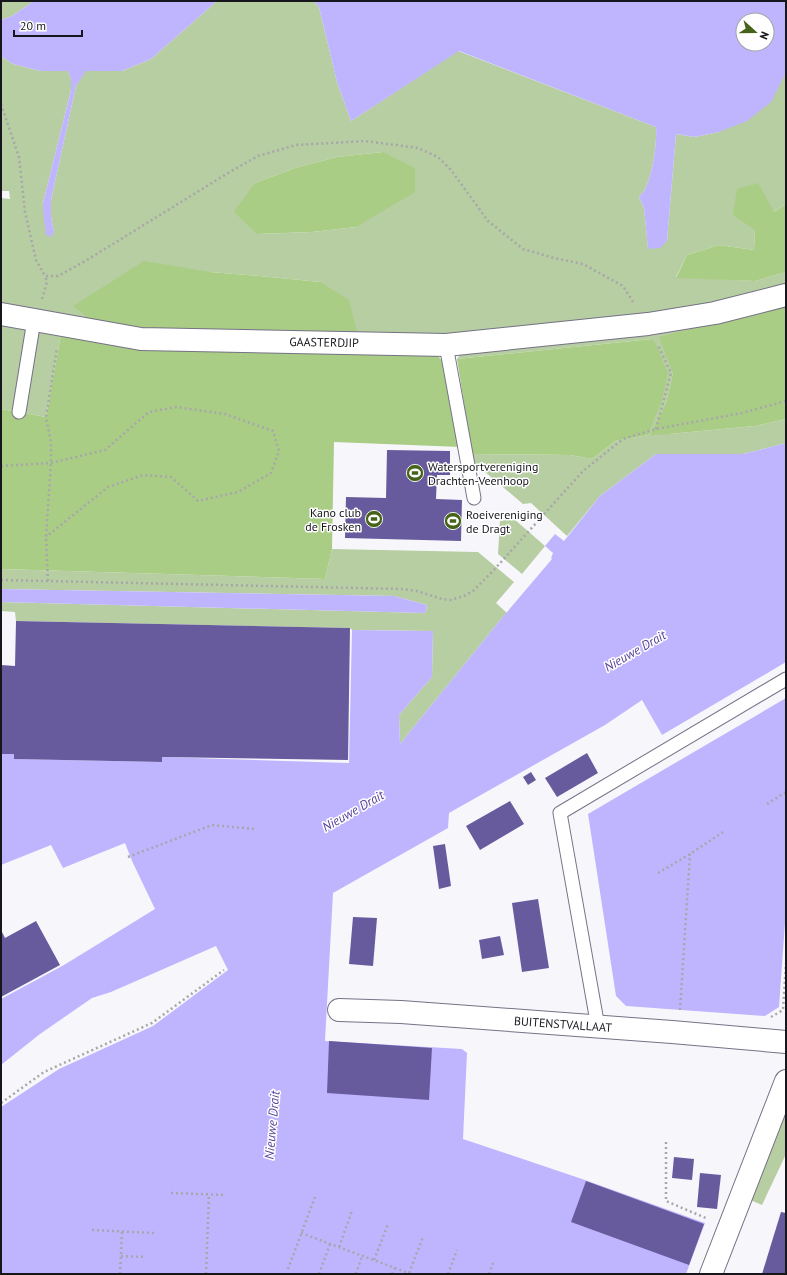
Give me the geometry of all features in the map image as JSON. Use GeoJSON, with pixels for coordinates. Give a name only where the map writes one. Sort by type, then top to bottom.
{"type":"FeatureCollection","features":[{"type":"Feature","properties":{"kind":"street","name":"GAASTERDJIP"},"geometry":{"type":"LineString","coordinates":[[1,314],[141,339],[446,345],[648,324],[715,313],[786,295]]}},
{"type":"Feature","properties":{"kind":"street","name":"BUITENSTVALLAAT"},"geometry":{"type":"LineString","coordinates":[[339,1010],[401,1012],[786,1042]]}},
{"type":"Feature","properties":{"kind":"street"},"geometry":{"type":"LineString","coordinates":[[711,1274],[786,1081]]}},
{"type":"Feature","properties":{"kind":"lane"},"geometry":{"type":"LineString","coordinates":[[19,412],[34,320]]}},
{"type":"Feature","properties":{"kind":"lane"},"geometry":{"type":"LineString","coordinates":[[446,345],[474,498]]}},
{"type":"Feature","properties":{"kind":"lane"},"geometry":{"type":"LineString","coordinates":[[598,1027],[560,813],[786,679]]}},
{"type":"Feature","properties":{"kind":"path"},"geometry":{"type":"LineString","coordinates":[[1,104],[18,157],[26,212],[36,260],[45,276],[58,276],[87,260],[258,156],[296,145],[365,141],[418,148],[438,157],[451,170],[488,221],[523,249],[554,258],[583,264],[623,286],[648,324],[671,373],[656,429]]}},
{"type":"Feature","properties":{"kind":"path"},"geometry":{"type":"LineString","coordinates":[[48,582],[46,538],[51,463],[46,417],[61,324]]}},
{"type":"Feature","properties":{"kind":"path"},"geometry":{"type":"LineString","coordinates":[[1,580],[402,589],[417,591],[450,600],[464,596],[472,591],[492,572],[583,471],[623,439],[656,429],[742,413],[786,401]]}},
{"type":"Feature","properties":{"kind":"path"},"geometry":{"type":"LineString","coordinates":[[1,466],[51,463],[105,450],[149,412],[176,407],[225,414],[273,431],[279,451],[271,473],[238,492],[198,501],[171,477],[143,475],[108,488],[46,538]]}},
{"type":"Feature","properties":{"kind":"path"},"geometry":{"type":"LineString","coordinates":[[766,804],[786,792]]}},
{"type":"Feature","properties":{"kind":"path"},"geometry":{"type":"LineString","coordinates":[[128,857],[212,825],[254,829]]}},
{"type":"Feature","properties":{"kind":"path"},"geometry":{"type":"LineString","coordinates":[[658,873],[723,832]]}},
{"type":"Feature","properties":{"kind":"path"},"geometry":{"type":"LineString","coordinates":[[680,1012],[690,854]]}},
{"type":"Feature","properties":{"kind":"path"},"geometry":{"type":"LineString","coordinates":[[765,1020],[783,1010],[786,963]]}},
{"type":"Feature","properties":{"kind":"path"},"geometry":{"type":"LineString","coordinates":[[1,1103],[44,1072],[152,1022],[224,970]]}},
{"type":"Feature","properties":{"kind":"path"},"geometry":{"type":"LineString","coordinates":[[666,1142],[666,1201],[710,1219],[708,1226]]}},
{"type":"Feature","properties":{"kind":"path"},"geometry":{"type":"LineString","coordinates":[[171,1193],[226,1195]]}},
{"type":"Feature","properties":{"kind":"path"},"geometry":{"type":"LineString","coordinates":[[206,1274],[209,1194]]}},
{"type":"Feature","properties":{"kind":"path"},"geometry":{"type":"LineString","coordinates":[[288,1269],[315,1197]]}},
{"type":"Feature","properties":{"kind":"path"},"geometry":{"type":"LineString","coordinates":[[338,1247],[352,1211]]}},
{"type":"Feature","properties":{"kind":"path"},"geometry":{"type":"LineString","coordinates":[[374,1260],[388,1224]]}},
{"type":"Feature","properties":{"kind":"path"},"geometry":{"type":"LineString","coordinates":[[92,1230],[154,1233]]}},
{"type":"Feature","properties":{"kind":"path"},"geometry":{"type":"LineString","coordinates":[[120,1274],[122,1232]]}},
{"type":"Feature","properties":{"kind":"path"},"geometry":{"type":"LineString","coordinates":[[301,1233],[410,1274],[423,1237]]}},
{"type":"Feature","properties":{"kind":"path"},"geometry":{"type":"LineString","coordinates":[[319,1274],[330,1244]]}},
{"type":"Feature","properties":{"kind":"path"},"geometry":{"type":"LineString","coordinates":[[448,1274],[458,1250]]}},
{"type":"Feature","properties":{"kind":"path"},"geometry":{"type":"LineString","coordinates":[[121,1256],[145,1257]]}},
{"type":"Feature","properties":{"kind":"path"},"geometry":{"type":"LineString","coordinates":[[356,1274],[362,1256]]}},
{"type":"Feature","properties":{"kind":"path"},"geometry":{"type":"LineString","coordinates":[[489,1274],[493,1263]]}},
{"type":"Feature","properties":{"kind":"path"},"geometry":{"type":"LineString","coordinates":[[392,1274],[394,1268]]}},
{"type":"Feature","properties":{"kind":"green space"},"geometry":{"type":"Polygon","coordinates":[[[1,1],[34,1],[12,16],[1,20],[1,1]]]}},
{"type":"Feature","properties":{"kind":"green space"},"geometry":{"type":"Polygon","coordinates":[[[217,1],[314,1],[319,7],[337,82],[351,121],[458,51],[656,127],[653,166],[644,191],[639,197],[644,208],[648,248],[667,241],[676,134],[694,137],[719,132],[782,78],[786,72],[786,204],[774,212],[755,230],[754,250],[719,245],[687,255],[676,277],[755,281],[786,272],[786,304],[673,373],[666,403],[651,434],[669,434],[755,426],[786,419],[786,443],[743,454],[656,454],[600,496],[567,536],[531,503],[523,504],[472,461],[472,454],[570,455],[592,459],[615,441],[648,435],[652,339],[457,359],[464,349],[61,334],[46,417],[1,409],[1,198],[10,199],[9,191],[1,191],[1,56],[13,64],[41,71],[68,71],[71,79],[71,90],[43,203],[54,232],[51,217],[51,200],[76,86],[85,71],[122,71],[151,59],[217,1]],[[383,152],[337,157],[295,168],[255,183],[257,234],[312,232],[356,227],[383,152]],[[210,272],[74,306],[320,282],[210,272]]]}},
{"type":"Feature","properties":{"kind":"green space"},"geometry":{"type":"Polygon","coordinates":[[[383,152],[415,168],[415,192],[356,227],[312,232],[257,234],[234,212],[255,183],[295,168],[337,157],[383,152]]]}},
{"type":"Feature","properties":{"kind":"green space"},"geometry":{"type":"Polygon","coordinates":[[[758,183],[774,212],[786,204],[786,272],[755,281],[676,278],[687,255],[719,245],[754,250],[755,230],[733,215],[737,189],[758,183]]]}},
{"type":"Feature","properties":{"kind":"green space"},"geometry":{"type":"Polygon","coordinates":[[[144,261],[210,272],[320,282],[349,300],[357,331],[153,330],[91,320],[73,306],[144,261]]]}},
{"type":"Feature","properties":{"kind":"green space"},"geometry":{"type":"Polygon","coordinates":[[[786,304],[786,419],[755,426],[650,435],[666,403],[673,373],[659,337],[786,304]]]}},
{"type":"Feature","properties":{"kind":"green space"},"geometry":{"type":"Polygon","coordinates":[[[61,334],[437,355],[445,364],[460,447],[334,442],[332,549],[325,579],[1,569],[1,409],[46,417],[61,334]]]}},
{"type":"Feature","properties":{"kind":"green space"},"geometry":{"type":"Polygon","coordinates":[[[652,339],[656,344],[668,373],[662,400],[648,435],[615,441],[592,459],[570,455],[472,454],[457,359],[652,339]]]}},
{"type":"Feature","properties":{"kind":"green space"},"geometry":{"type":"Polygon","coordinates":[[[514,519],[545,546],[522,574],[498,554],[500,521],[514,519]]]}},
{"type":"Feature","properties":{"kind":"green space"},"geometry":{"type":"Polygon","coordinates":[[[332,549],[478,552],[514,582],[496,603],[507,613],[400,744],[399,715],[432,677],[433,631],[16,621],[15,612],[1,611],[1,602],[426,612],[427,605],[394,596],[1,589],[1,569],[325,579],[332,549]]]}},
{"type":"Feature","properties":{"kind":"green space"},"geometry":{"type":"Polygon","coordinates":[[[786,1101],[786,1154],[762,1205],[750,1200],[786,1101]]]}},
{"type":"Feature","properties":{"kind":"water"},"geometry":{"type":"Polygon","coordinates":[[[34,1],[217,1],[151,59],[122,71],[86,71],[76,86],[51,200],[51,217],[54,232],[51,237],[46,235],[43,203],[71,90],[71,79],[68,71],[41,71],[13,64],[1,56],[1,20],[12,16],[34,1]]]}},
{"type":"Feature","properties":{"kind":"water"},"geometry":{"type":"Polygon","coordinates":[[[314,1],[786,1],[786,72],[771,102],[747,121],[719,132],[694,137],[676,134],[667,241],[660,248],[648,249],[644,208],[639,197],[644,191],[653,166],[656,127],[459,51],[351,121],[337,82],[319,7],[314,1]]]}},
{"type":"Feature","properties":{"kind":"water","name":"Nieuwe Drait"},"geometry":{"type":"Polygon","coordinates":[[[786,443],[786,662],[662,735],[642,700],[605,725],[449,813],[448,828],[333,893],[325,1041],[462,1049],[467,1053],[463,1139],[585,1180],[705,1223],[686,1274],[1,1274],[1,1107],[59,1069],[153,1026],[228,970],[216,946],[111,992],[92,998],[40,1034],[1,1065],[1,999],[64,965],[155,909],[125,843],[63,868],[51,845],[1,865],[1,754],[14,754],[14,759],[161,762],[162,757],[349,763],[352,630],[433,631],[432,677],[399,715],[400,744],[501,619],[552,559],[553,553],[545,546],[555,534],[564,541],[600,496],[656,454],[743,454],[786,443]]]}},
{"type":"Feature","properties":{"kind":"water"},"geometry":{"type":"Polygon","coordinates":[[[1,589],[394,596],[427,605],[426,612],[423,613],[1,602],[1,589]]]}},
{"type":"Feature","properties":{"kind":"water"},"geometry":{"type":"Polygon","coordinates":[[[786,698],[786,909],[779,1007],[765,1016],[626,1006],[616,996],[588,814],[786,698]]]}},
{"type":"Feature","properties":{"kind":"building"},"geometry":{"type":"Polygon","coordinates":[[[387,450],[450,451],[450,475],[437,475],[436,499],[462,500],[461,541],[345,538],[346,497],[386,498],[387,450]]]}},
{"type":"Feature","properties":{"kind":"building"},"geometry":{"type":"Polygon","coordinates":[[[16,621],[350,628],[348,760],[162,757],[162,762],[14,759],[14,754],[1,754],[1,665],[15,666],[16,621]]]}},
{"type":"Feature","properties":{"kind":"building"},"geometry":{"type":"Polygon","coordinates":[[[587,753],[598,773],[557,797],[545,778],[587,753]]]}},
{"type":"Feature","properties":{"kind":"building"},"geometry":{"type":"Polygon","coordinates":[[[531,772],[536,780],[528,785],[523,777],[531,772]]]}},
{"type":"Feature","properties":{"kind":"building"},"geometry":{"type":"Polygon","coordinates":[[[510,801],[524,824],[480,850],[466,826],[510,801]]]}},
{"type":"Feature","properties":{"kind":"building"},"geometry":{"type":"Polygon","coordinates":[[[445,844],[451,886],[439,889],[433,846],[445,844]]]}},
{"type":"Feature","properties":{"kind":"building"},"geometry":{"type":"Polygon","coordinates":[[[538,899],[549,968],[522,972],[512,903],[538,899]]]}},
{"type":"Feature","properties":{"kind":"building"},"geometry":{"type":"Polygon","coordinates":[[[353,917],[377,918],[373,966],[349,964],[353,917]]]}},
{"type":"Feature","properties":{"kind":"building"},"geometry":{"type":"Polygon","coordinates":[[[36,921],[60,965],[1,997],[1,930],[5,938],[36,921]]]}},
{"type":"Feature","properties":{"kind":"building"},"geometry":{"type":"Polygon","coordinates":[[[500,936],[504,955],[482,959],[479,940],[500,936]]]}},
{"type":"Feature","properties":{"kind":"building"},"geometry":{"type":"Polygon","coordinates":[[[329,1041],[432,1048],[429,1100],[327,1093],[329,1041]]]}},
{"type":"Feature","properties":{"kind":"building"},"geometry":{"type":"Polygon","coordinates":[[[674,1157],[694,1159],[692,1180],[672,1178],[674,1157]]]}},
{"type":"Feature","properties":{"kind":"building"},"geometry":{"type":"Polygon","coordinates":[[[700,1173],[721,1175],[717,1209],[697,1207],[700,1173]]]}},
{"type":"Feature","properties":{"kind":"building"},"geometry":{"type":"Polygon","coordinates":[[[586,1181],[704,1224],[689,1265],[571,1222],[586,1181]]]}},
{"type":"Feature","properties":{"kind":"building"},"geometry":{"type":"Polygon","coordinates":[[[781,1212],[786,1213],[786,1274],[762,1274],[781,1212]]]}},
{"type":"Feature","properties":{"kind":"place","name":"Watersportvereniging Drachten-Veenhoop"},"geometry":{"type":"Point","coordinates":[415,473]}},
{"type":"Feature","properties":{"kind":"place","name":"Kano club de Frosken"},"geometry":{"type":"Point","coordinates":[374,519]}},
{"type":"Feature","properties":{"kind":"place","name":"Roeivereniging de Dragt"},"geometry":{"type":"Point","coordinates":[453,521]}}]}
